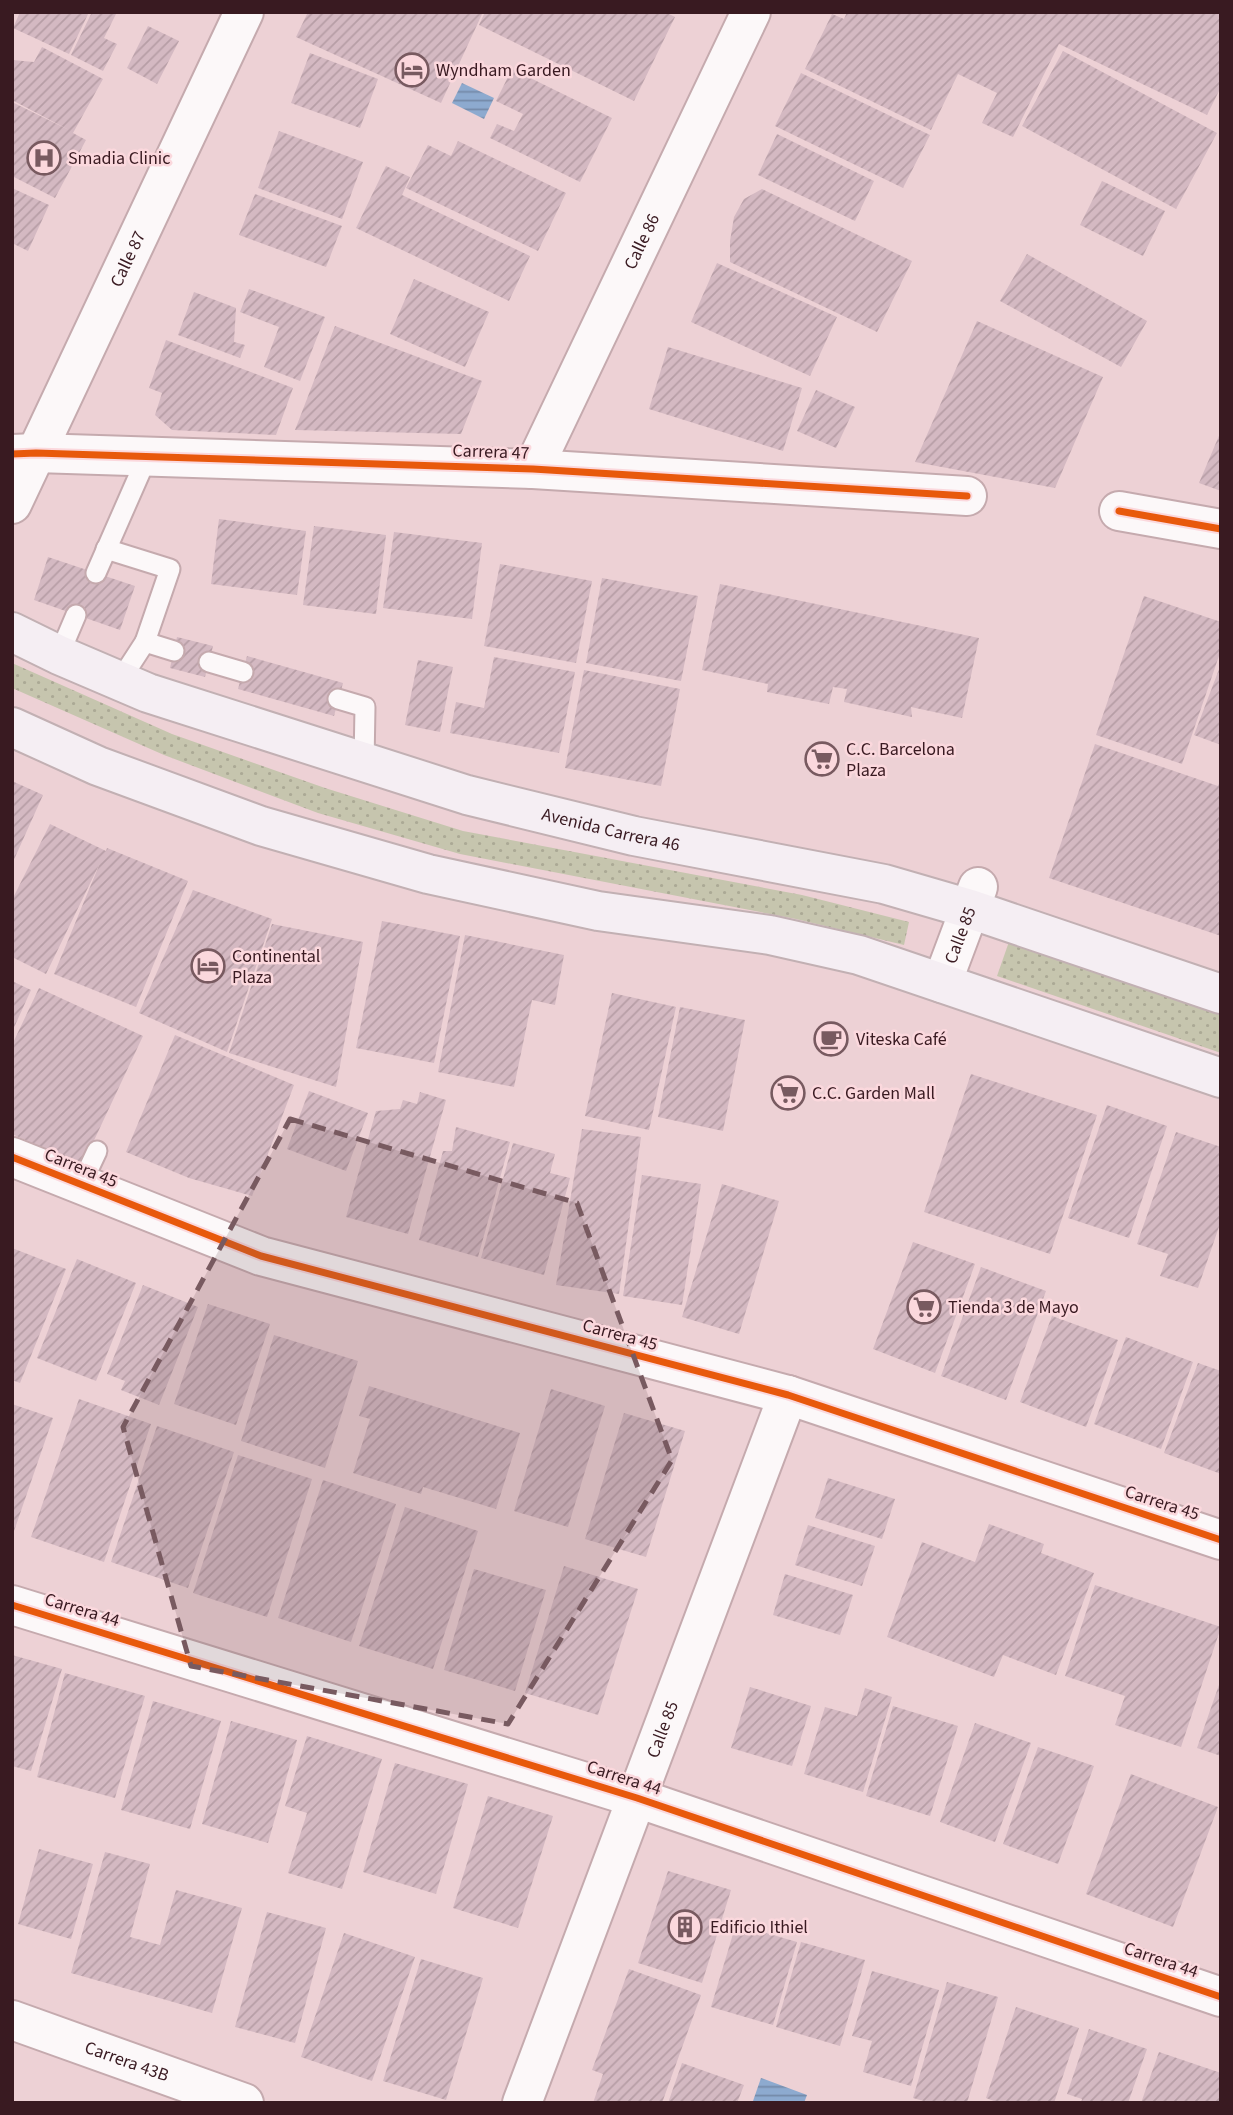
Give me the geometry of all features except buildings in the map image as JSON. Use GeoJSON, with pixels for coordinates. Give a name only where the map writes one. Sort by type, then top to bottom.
{"type":"FeatureCollection","features":[{"type":"Feature","properties":{"kind":"main road","name":"Avenida Carrera 46"},"geometry":{"type":"LineString","coordinates":[[12,632],[148,693],[467,795],[634,836],[884,884],[974,898],[1221,993]]}},
{"type":"Feature","properties":{"kind":"main road"},"geometry":{"type":"LineString","coordinates":[[12,727],[98,766],[261,826],[428,874],[598,911],[770,935],[859,955],[1221,1078]]}},
{"type":"Feature","properties":{"kind":"street","name":"Calle 87"},"geometry":{"type":"LineString","coordinates":[[12,504],[24,453],[244,12]]}},
{"type":"Feature","properties":{"kind":"street","name":"Calle 86"},"geometry":{"type":"LineString","coordinates":[[533,470],[751,12]]}},
{"type":"Feature","properties":{"kind":"street","name":"Carrera 47"},"geometry":{"type":"LineString","coordinates":[[24,453],[533,470],[967,496]]}},
{"type":"Feature","properties":{"kind":"street"},"geometry":{"type":"LineString","coordinates":[[1119,511],[1221,529]]}},
{"type":"Feature","properties":{"kind":"street","name":"Calle 85"},"geometry":{"type":"LineString","coordinates":[[942,984],[974,898]]}},
{"type":"Feature","properties":{"kind":"street","name":"Carrera 45"},"geometry":{"type":"LineString","coordinates":[[12,1157],[261,1256],[788,1395],[1221,1540]]}},
{"type":"Feature","properties":{"kind":"street","name":"Calle 85"},"geometry":{"type":"LineString","coordinates":[[522,2103],[788,1395]]}},
{"type":"Feature","properties":{"kind":"street","name":"Carrera 44"},"geometry":{"type":"LineString","coordinates":[[12,1605],[637,1798],[1221,1997]]}},
{"type":"Feature","properties":{"kind":"street","name":"Carrera 43B"},"geometry":{"type":"LineString","coordinates":[[12,2020],[244,2103]]}},
{"type":"Feature","properties":{"kind":"lane"},"geometry":{"type":"LineString","coordinates":[[96,573],[147,457]]}},
{"type":"Feature","properties":{"kind":"lane"},"geometry":{"type":"LineString","coordinates":[[106,549],[170,569],[145,642],[118,681]]}},
{"type":"Feature","properties":{"kind":"lane"},"geometry":{"type":"LineString","coordinates":[[59,655],[76,615]]}},
{"type":"Feature","properties":{"kind":"lane"},"geometry":{"type":"LineString","coordinates":[[145,642],[174,651]]}},
{"type":"Feature","properties":{"kind":"lane"},"geometry":{"type":"LineString","coordinates":[[209,662],[243,671]]}},
{"type":"Feature","properties":{"kind":"lane"},"geometry":{"type":"LineString","coordinates":[[338,699],[365,707],[364,763]]}},
{"type":"Feature","properties":{"kind":"lane"},"geometry":{"type":"LineString","coordinates":[[81,1185],[97,1151]]}},
{"type":"Feature","properties":{"kind":"highlighted area"},"geometry":{"type":"Polygon","coordinates":[[[290,1119],[577,1203],[672,1460],[508,1724],[191,1666],[123,1427],[290,1119]]]}},
{"type":"Feature","properties":{"kind":"green space"},"geometry":{"type":"Polygon","coordinates":[[[12,663],[172,734],[325,788],[463,831],[802,895],[909,922],[904,945],[796,919],[460,854],[318,813],[164,755],[12,688],[12,663]]]}},
{"type":"Feature","properties":{"kind":"green space"},"geometry":{"type":"Polygon","coordinates":[[[1011,936],[1221,1008],[1221,1053],[997,976],[1011,936]]]}},
{"type":"Feature","properties":{"kind":"water"},"geometry":{"type":"Polygon","coordinates":[[[462,83],[494,98],[484,119],[452,103],[462,83]]]}},
{"type":"Feature","properties":{"kind":"water"},"geometry":{"type":"Polygon","coordinates":[[[761,2078],[807,2095],[804,2103],[753,2101],[761,2078]]]}},
{"type":"Feature","properties":{"kind":"cycle path"},"geometry":{"type":"LineString","coordinates":[[12,454],[533,469],[967,496]]}},
{"type":"Feature","properties":{"kind":"cycle path"},"geometry":{"type":"LineString","coordinates":[[1119,511],[1221,529]]}},
{"type":"Feature","properties":{"kind":"cycle path"},"geometry":{"type":"LineString","coordinates":[[12,1157],[261,1256],[788,1395],[1221,1540]]}},
{"type":"Feature","properties":{"kind":"cycle path"},"geometry":{"type":"LineString","coordinates":[[12,1605],[637,1798],[1221,1997]]}},
{"type":"Feature","properties":{"kind":"place","name":"Wyndham Garden"},"geometry":{"type":"Point","coordinates":[412,70]}},
{"type":"Feature","properties":{"kind":"place","name":"Smadia Clinic"},"geometry":{"type":"Point","coordinates":[44,158]}},
{"type":"Feature","properties":{"kind":"place","name":"C.C. Barcelona Plaza"},"geometry":{"type":"Point","coordinates":[822,759]}},
{"type":"Feature","properties":{"kind":"place","name":"Continental Plaza"},"geometry":{"type":"Point","coordinates":[208,966]}},
{"type":"Feature","properties":{"kind":"place","name":"Viteska Café"},"geometry":{"type":"Point","coordinates":[831,1039]}},
{"type":"Feature","properties":{"kind":"place","name":"C.C. Garden Mall"},"geometry":{"type":"Point","coordinates":[788,1093]}},
{"type":"Feature","properties":{"kind":"place","name":"Tienda 3 de Mayo"},"geometry":{"type":"Point","coordinates":[924,1307]}},
{"type":"Feature","properties":{"kind":"place","name":"Edificio Ithiel"},"geometry":{"type":"Point","coordinates":[685,1927]}}]}
